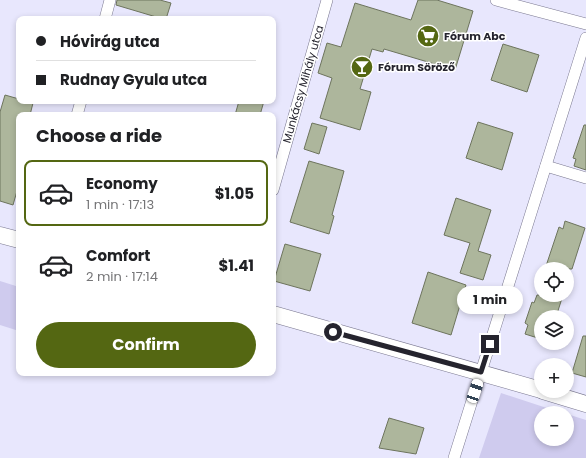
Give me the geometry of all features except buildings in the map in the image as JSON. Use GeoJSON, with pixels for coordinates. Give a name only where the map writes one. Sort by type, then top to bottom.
{"type":"FeatureCollection","features":[{"type":"Feature","properties":{"kind":"street"},"geometry":{"type":"LineString","coordinates":[[106,16],[110,0]]}},
{"type":"Feature","properties":{"kind":"street","name":"Munkácsy Mihály utca"},"geometry":{"type":"LineString","coordinates":[[276,179],[327,0]]}},
{"type":"Feature","properties":{"kind":"street"},"geometry":{"type":"LineString","coordinates":[[496,0],[586,24]]}},
{"type":"Feature","properties":{"kind":"street"},"geometry":{"type":"LineString","coordinates":[[454,458],[586,38]]}},
{"type":"Feature","properties":{"kind":"street"},"geometry":{"type":"LineString","coordinates":[[546,166],[586,178]]}},
{"type":"Feature","properties":{"kind":"street"},"geometry":{"type":"LineString","coordinates":[[0,235],[16,239]]}},
{"type":"Feature","properties":{"kind":"street"},"geometry":{"type":"LineString","coordinates":[[276,315],[481,372],[534,389]]}},
{"type":"Feature","properties":{"kind":"street"},"geometry":{"type":"LineString","coordinates":[[566,398],[586,404]]}},
{"type":"Feature","properties":{"kind":"shaded area"},"geometry":{"type":"Polygon","coordinates":[[[0,281],[16,286],[16,330],[0,325],[0,281]]]}},
{"type":"Feature","properties":{"kind":"shaded area"},"geometry":{"type":"Polygon","coordinates":[[[501,393],[541,406],[534,406],[534,446],[574,446],[574,416],[586,420],[586,458],[479,458],[501,393]]]}},
{"type":"Feature","properties":{"kind":"place","name":"Fórum Abc"},"geometry":{"type":"Point","coordinates":[428,36]}},
{"type":"Feature","properties":{"kind":"place","name":"Fórum Söröző"},"geometry":{"type":"Point","coordinates":[362,67]}},
{"type":"Feature","properties":{"kind":"route"},"geometry":{"type":"LineString","coordinates":[[333,332],[481,372],[490,344]]}}]}
